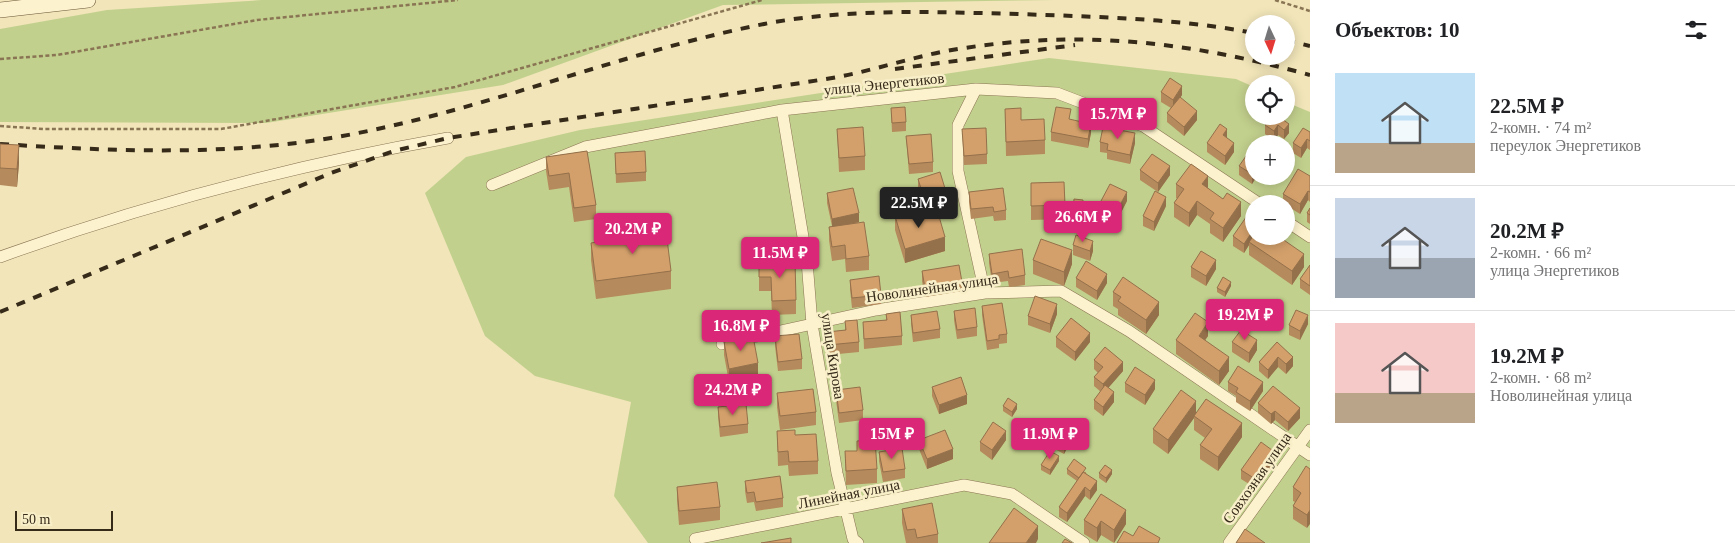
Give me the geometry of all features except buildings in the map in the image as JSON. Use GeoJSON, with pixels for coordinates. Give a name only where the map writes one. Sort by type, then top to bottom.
{"type":"FeatureCollection","features":[{"type":"Feature","properties":{"kind":"main road"},"geometry":{"type":"LineString","coordinates":[[0,10],[88,0]]}},
{"type":"Feature","properties":{"kind":"street","name":"улица Энергетиков"},"geometry":{"type":"LineString","coordinates":[[492,184],[584,147],[782,110],[976,89],[1057,93],[1143,126],[1246,195]]}},
{"type":"Feature","properties":{"kind":"street"},"geometry":{"type":"LineString","coordinates":[[976,89],[958,125],[958,172],[985,293]]}},
{"type":"Feature","properties":{"kind":"street","name":"улица Кирова"},"geometry":{"type":"LineString","coordinates":[[782,110],[807,261],[812,324],[845,511],[853,539],[858,543]]}},
{"type":"Feature","properties":{"kind":"street"},"geometry":{"type":"LineString","coordinates":[[0,257],[82,227],[240,183],[330,160],[448,138]]}},
{"type":"Feature","properties":{"kind":"street"},"geometry":{"type":"LineString","coordinates":[[1295,227],[1310,237]]}},
{"type":"Feature","properties":{"kind":"street","name":"Новолинейная улица"},"geometry":{"type":"LineString","coordinates":[[722,344],[876,310],[985,293],[1061,291],[1129,331],[1310,455]]}},
{"type":"Feature","properties":{"kind":"street","name":"Совхозная улица"},"geometry":{"type":"LineString","coordinates":[[1229,543],[1310,430]]}},
{"type":"Feature","properties":{"kind":"street","name":"Линейная улица"},"geometry":{"type":"LineString","coordinates":[[695,539],[845,511],[964,485],[1012,494],[1084,543]]}},
{"type":"Feature","properties":{"kind":"path"},"geometry":{"type":"LineString","coordinates":[[0,59],[57,55],[257,20],[458,0]]}},
{"type":"Feature","properties":{"kind":"path"},"geometry":{"type":"LineString","coordinates":[[0,126],[44,129],[221,129],[455,87],[762,0]]}},
{"type":"Feature","properties":{"kind":"path"},"geometry":{"type":"LineString","coordinates":[[1275,0],[1310,11]]}},
{"type":"Feature","properties":{"kind":"green space"},"geometry":{"type":"Polygon","coordinates":[[[262,0],[1055,0],[723,5],[503,85],[266,123],[0,122],[0,29],[107,10],[262,0]]]}},
{"type":"Feature","properties":{"kind":"green space"},"geometry":{"type":"Polygon","coordinates":[[[1049,58],[1236,79],[1245,83],[1245,125],[1295,125],[1295,106],[1310,112],[1310,543],[648,543],[614,496],[631,402],[535,376],[485,336],[425,193],[466,157],[580,130],[1049,58]]]}},
{"type":"Feature","properties":{"kind":"railway"},"geometry":{"type":"LineString","coordinates":[[0,144],[83,149],[207,150],[290,144],[331,138],[440,114],[709,36],[764,24],[827,15],[923,12],[1077,16],[1166,21],[1245,31]]}},
{"type":"Feature","properties":{"kind":"railway"},"geometry":{"type":"LineString","coordinates":[[0,312],[331,173],[394,151],[448,138],[826,79],[941,52],[1004,43],[1049,40],[1136,42],[1222,54],[1310,75]]}},
{"type":"Feature","properties":{"kind":"railway"},"geometry":{"type":"LineString","coordinates":[[1295,42],[1310,46]]}},
{"type":"Feature","properties":{"kind":"railway"},"geometry":{"type":"LineString","coordinates":[[895,69],[1075,45]]}}]}
